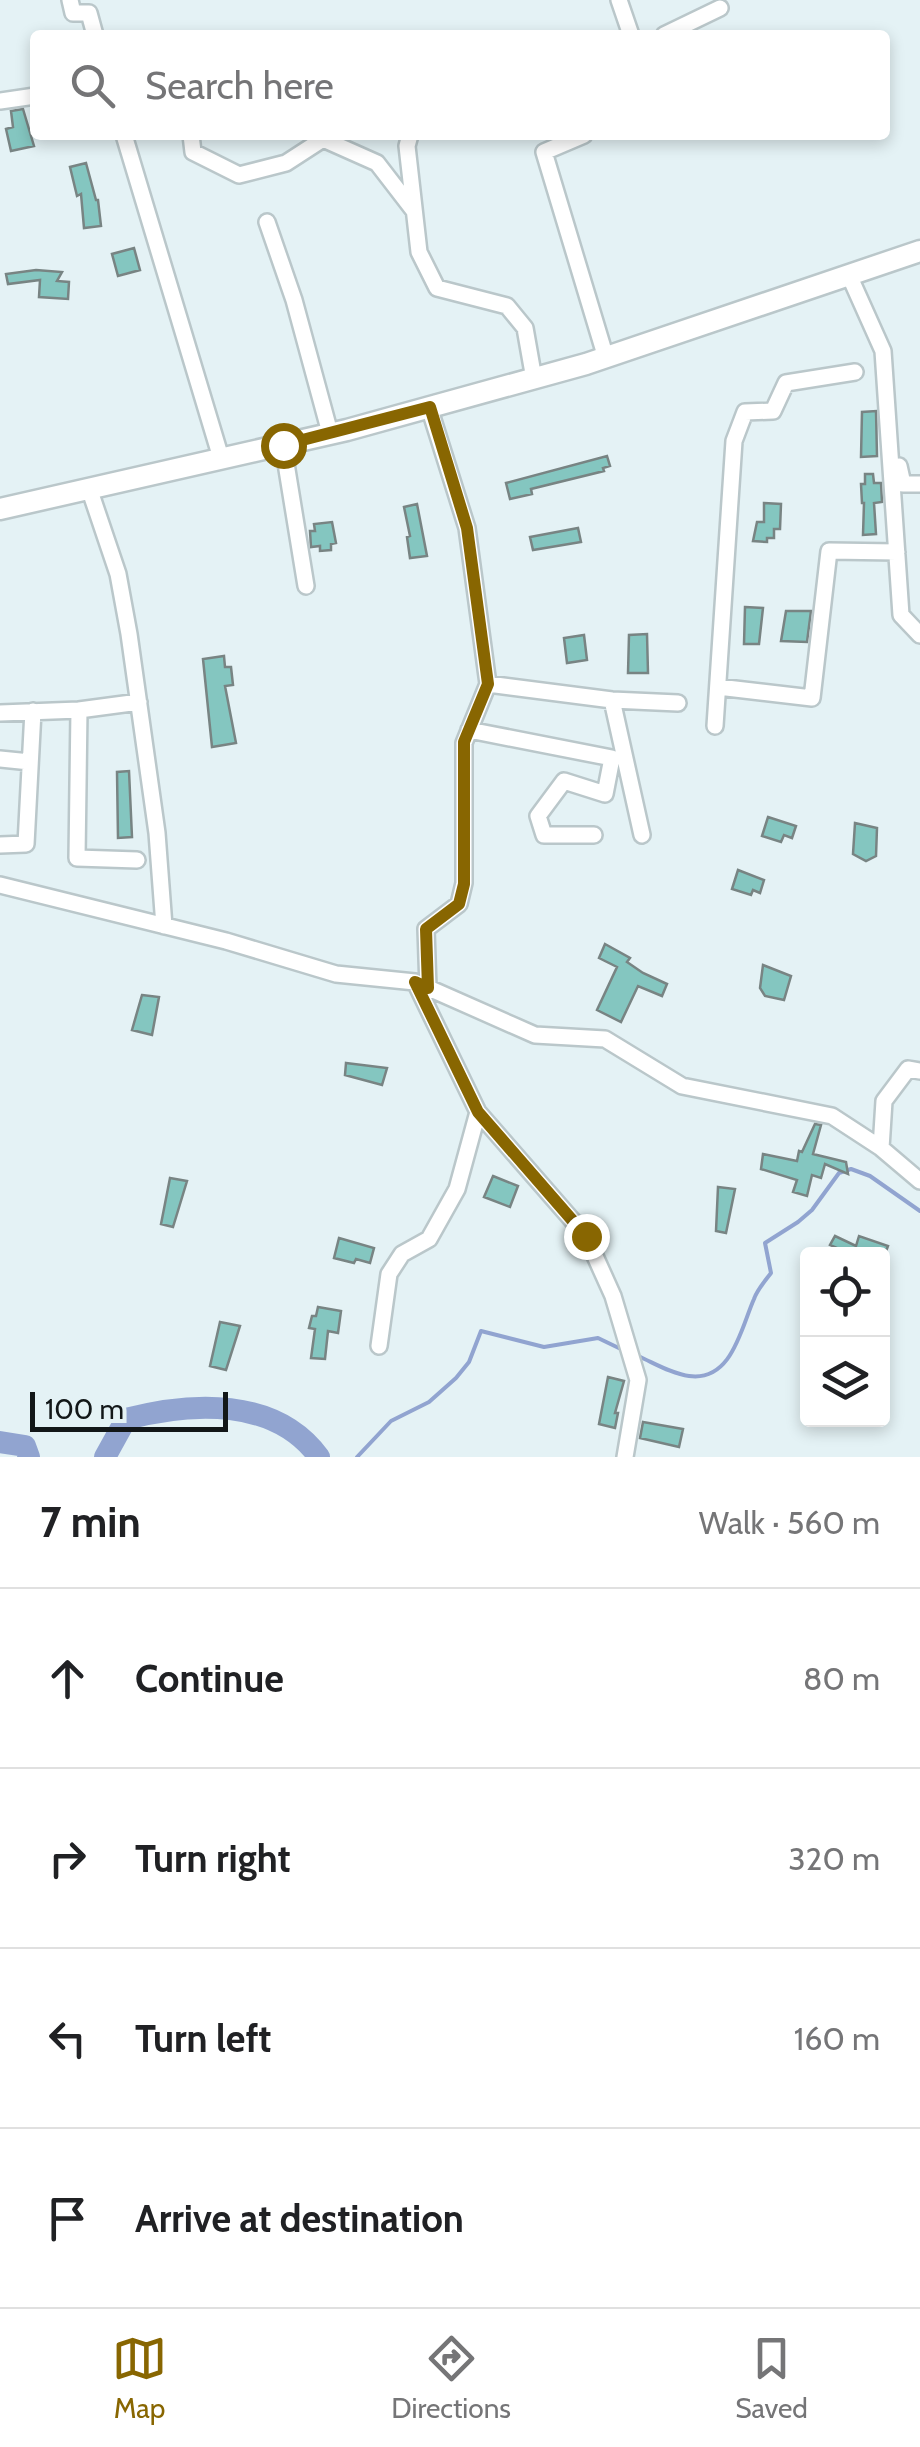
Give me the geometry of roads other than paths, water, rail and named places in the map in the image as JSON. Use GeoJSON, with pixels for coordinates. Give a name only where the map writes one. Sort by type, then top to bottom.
{"type":"FeatureCollection","features":[{"type":"Feature","properties":{"kind":"main road"},"geometry":{"type":"LineString","coordinates":[[0,509],[330,434],[534,379],[920,251]]}},
{"type":"Feature","properties":{"kind":"street"},"geometry":{"type":"LineString","coordinates":[[70,0],[74,13],[89,13],[94,30]]}},
{"type":"Feature","properties":{"kind":"street"},"geometry":{"type":"LineString","coordinates":[[618,0],[629,30]]}},
{"type":"Feature","properties":{"kind":"street"},"geometry":{"type":"LineString","coordinates":[[674,30],[720,8]]}},
{"type":"Feature","properties":{"kind":"street"},"geometry":{"type":"LineString","coordinates":[[0,101],[30,97]]}},
{"type":"Feature","properties":{"kind":"street"},"geometry":{"type":"LineString","coordinates":[[126,140],[221,458]]}},
{"type":"Feature","properties":{"kind":"street"},"geometry":{"type":"LineString","coordinates":[[192,140],[193,152],[239,175],[286,163],[320,140]]}},
{"type":"Feature","properties":{"kind":"street"},"geometry":{"type":"LineString","coordinates":[[324,140],[376,162],[416,214]]}},
{"type":"Feature","properties":{"kind":"street"},"geometry":{"type":"LineString","coordinates":[[409,140],[419,252],[436,288],[507,306],[525,328],[534,379]]}},
{"type":"Feature","properties":{"kind":"street"},"geometry":{"type":"LineString","coordinates":[[572,140],[544,152],[606,358]]}},
{"type":"Feature","properties":{"kind":"street"},"geometry":{"type":"LineString","coordinates":[[267,222],[294,300],[330,434]]}},
{"type":"Feature","properties":{"kind":"street"},"geometry":{"type":"LineString","coordinates":[[849,275],[883,352],[901,615],[920,635]]}},
{"type":"Feature","properties":{"kind":"street"},"geometry":{"type":"LineString","coordinates":[[885,370],[895,374],[900,480],[903,484],[920,484]]}},
{"type":"Feature","properties":{"kind":"street"},"geometry":{"type":"LineString","coordinates":[[716,726],[734,441],[745,412],[773,410],[786,383],[855,372]]}},
{"type":"Feature","properties":{"kind":"street"},"geometry":{"type":"LineString","coordinates":[[430,407],[467,528],[488,684],[464,742],[464,884],[459,904],[426,929],[422,985],[478,1112],[586,1236],[613,1296],[638,1380],[625,1457]]}},
{"type":"Feature","properties":{"kind":"street"},"geometry":{"type":"LineString","coordinates":[[283,445],[306,586]]}},
{"type":"Feature","properties":{"kind":"street"},"geometry":{"type":"LineString","coordinates":[[89,488],[118,574],[157,833],[164,926]]}},
{"type":"Feature","properties":{"kind":"street"},"geometry":{"type":"LineString","coordinates":[[718,687],[812,698],[829,550],[897,552]]}},
{"type":"Feature","properties":{"kind":"street"},"geometry":{"type":"LineString","coordinates":[[488,684],[612,700],[678,703]]}},
{"type":"Feature","properties":{"kind":"street"},"geometry":{"type":"LineString","coordinates":[[612,700],[642,835]]}},
{"type":"Feature","properties":{"kind":"street"},"geometry":{"type":"LineString","coordinates":[[0,712],[78,710],[139,702]]}},
{"type":"Feature","properties":{"kind":"street"},"geometry":{"type":"LineString","coordinates":[[78,710],[77,858],[136,860]]}},
{"type":"Feature","properties":{"kind":"street"},"geometry":{"type":"LineString","coordinates":[[0,845],[26,844],[33,712]]}},
{"type":"Feature","properties":{"kind":"street"},"geometry":{"type":"LineString","coordinates":[[469,730],[612,758],[605,794],[564,781],[538,816],[544,836],[594,835]]}},
{"type":"Feature","properties":{"kind":"street"},"geometry":{"type":"LineString","coordinates":[[0,759],[30,762]]}},
{"type":"Feature","properties":{"kind":"street"},"geometry":{"type":"LineString","coordinates":[[0,885],[336,974],[422,985],[536,1036],[604,1039],[682,1086],[832,1116],[881,1148],[920,1181]]}},
{"type":"Feature","properties":{"kind":"street"},"geometry":{"type":"LineString","coordinates":[[881,1148],[884,1101],[908,1069],[920,1071]]}},
{"type":"Feature","properties":{"kind":"street"},"geometry":{"type":"LineString","coordinates":[[379,1346],[388,1274],[402,1254],[429,1239],[457,1189],[478,1112]]}},
{"type":"Feature","properties":{"kind":"waterway"},"geometry":{"type":"LineString","coordinates":[[638,1356],[689,1376],[704,1376],[725,1362],[757,1292],[771,1273],[765,1243],[812,1210],[839,1173],[851,1169],[870,1176],[920,1211]]}},
{"type":"Feature","properties":{"kind":"waterway"},"geometry":{"type":"LineString","coordinates":[[357,1457],[391,1421],[429,1402],[456,1378],[469,1362],[481,1331],[544,1347],[598,1338],[625,1351]]}},
{"type":"Feature","properties":{"kind":"waterway"},"geometry":{"type":"LineString","coordinates":[[105,1457],[126,1419],[204,1408],[256,1414],[279,1423],[301,1437],[319,1457]]}},
{"type":"Feature","properties":{"kind":"waterway"},"geometry":{"type":"LineString","coordinates":[[0,1442],[25,1446],[29,1457]]}}]}
